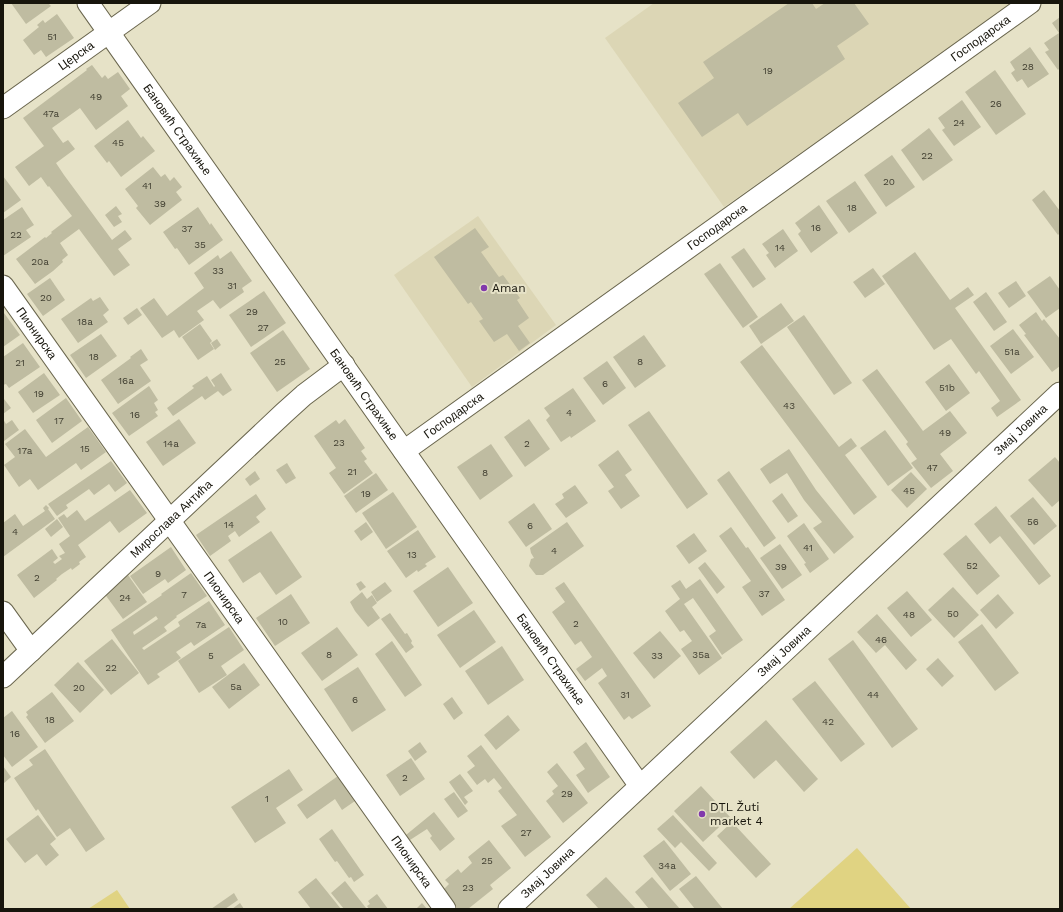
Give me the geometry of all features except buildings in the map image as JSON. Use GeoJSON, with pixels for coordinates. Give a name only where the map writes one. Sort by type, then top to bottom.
{"type":"FeatureCollection","features":[{"type":"Feature","properties":{"kind":"street","name":"Бановић Страхиње"},"geometry":{"type":"LineString","coordinates":[[88,3],[640,786]]}},
{"type":"Feature","properties":{"kind":"street","name":"Церска"},"geometry":{"type":"LineString","coordinates":[[3,108],[150,3]]}},
{"type":"Feature","properties":{"kind":"street","name":"Господарска"},"geometry":{"type":"LineString","coordinates":[[404,451],[1030,3]]}},
{"type":"Feature","properties":{"kind":"street","name":"Пионирска"},"geometry":{"type":"LineString","coordinates":[[3,286],[445,909]]}},
{"type":"Feature","properties":{"kind":"street","name":"Мирослава Антића"},"geometry":{"type":"LineString","coordinates":[[3,677],[304,395],[344,365]]}},
{"type":"Feature","properties":{"kind":"street","name":"Змај Јовина"},"geometry":{"type":"LineString","coordinates":[[509,909],[1060,393]]}},
{"type":"Feature","properties":{"kind":"street"},"geometry":{"type":"LineString","coordinates":[[3,612],[31,651]]}},
{"type":"Feature","properties":{"kind":"shaded area"},"geometry":{"type":"Polygon","coordinates":[[[654,3],[1013,3],[724,207],[605,38],[654,3]]]}},
{"type":"Feature","properties":{"kind":"shaded area"},"geometry":{"type":"Polygon","coordinates":[[[478,216],[556,325],[472,387],[394,275],[478,216]]]}},
{"type":"Feature","properties":{"kind":"shaded area"},"geometry":{"type":"Polygon","coordinates":[[[857,848],[911,909],[789,909],[857,848]]]}},
{"type":"Feature","properties":{"kind":"shaded area"},"geometry":{"type":"Polygon","coordinates":[[[117,890],[130,909],[88,909],[117,890]]]}},
{"type":"Feature","properties":{"kind":"place","name":"Aman"},"geometry":{"type":"Point","coordinates":[484,288]}},
{"type":"Feature","properties":{"kind":"place","name":"DTL Žuti market 4"},"geometry":{"type":"Point","coordinates":[702,814]}}]}
